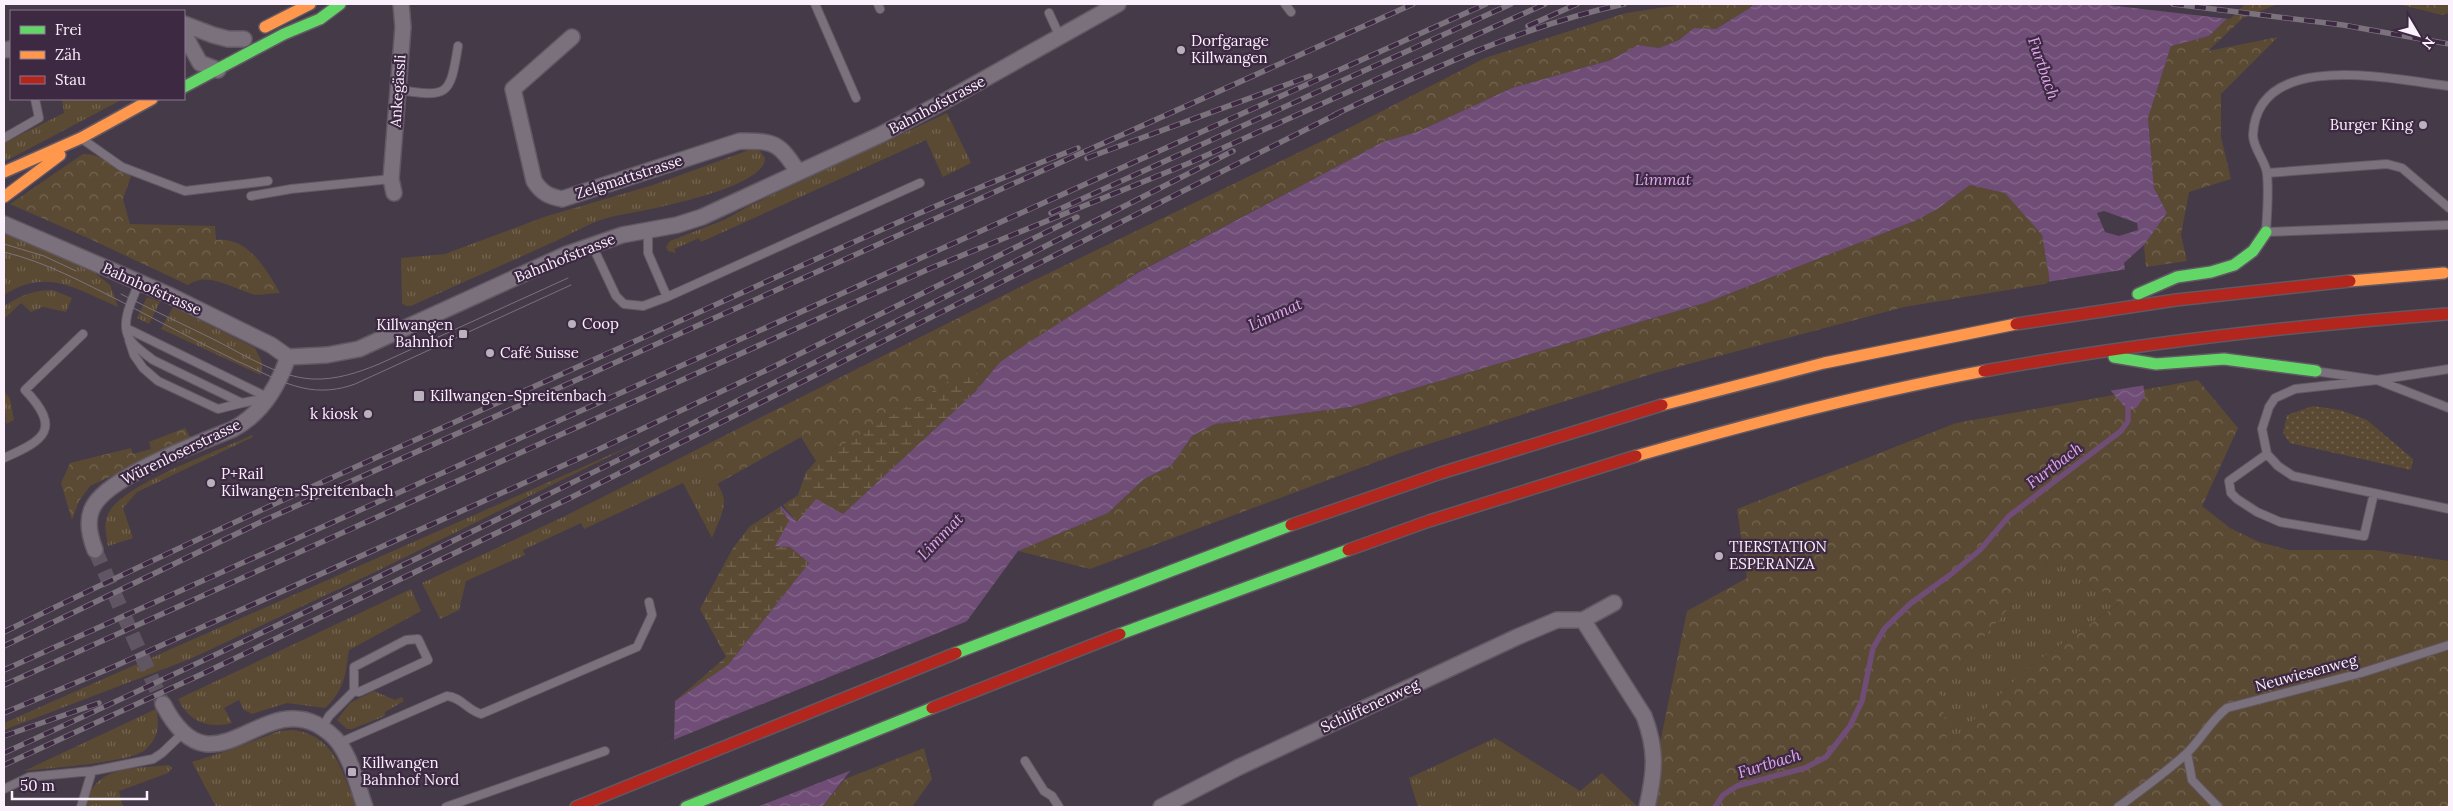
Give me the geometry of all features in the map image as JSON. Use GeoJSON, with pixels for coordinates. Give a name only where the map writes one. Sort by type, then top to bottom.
{"type":"FeatureCollection","features":[{"type":"Feature","properties":{"kind":"main road"},"geometry":{"type":"LineString","coordinates":[[196,65],[310,4]]}},
{"type":"Feature","properties":{"kind":"main road"},"geometry":{"type":"LineString","coordinates":[[185,86],[284,34],[320,19],[340,4]]}},
{"type":"Feature","properties":{"kind":"main road"},"geometry":{"type":"LineString","coordinates":[[4,172],[36,156],[81,138],[150,100]]}},
{"type":"Feature","properties":{"kind":"main road"},"geometry":{"type":"LineString","coordinates":[[6,196],[81,138]]}},
{"type":"Feature","properties":{"kind":"main road"},"geometry":{"type":"LineString","coordinates":[[2107,308],[2177,277],[2211,272],[2234,265],[2253,251],[2266,232]]}},
{"type":"Feature","properties":{"kind":"main road"},"geometry":{"type":"LineString","coordinates":[[576,807],[974,647],[1315,517],[1549,438],[1787,372],[1891,348],[2016,323],[2180,298],[2348,280],[2444,273]]}},
{"type":"Feature","properties":{"kind":"main road"},"geometry":{"type":"LineString","coordinates":[[686,807],[921,712],[1237,589],[1514,493],[1655,450],[1758,422],[1890,390],[1989,370],[2153,343],[2261,330],[2446,314]]}},
{"type":"Feature","properties":{"kind":"main road"},"geometry":{"type":"LineString","coordinates":[[2088,353],[2156,364],[2224,359],[2316,371]]}},
{"type":"Feature","properties":{"kind":"street","name":"Ankegässli"},"geometry":{"type":"LineString","coordinates":[[392,186],[403,27],[401,4]]}},
{"type":"Feature","properties":{"kind":"street","name":"Bahnhofstrasse"},"geometry":{"type":"LineString","coordinates":[[4,224],[171,296],[271,345],[288,358],[327,355],[360,349],[567,254],[622,234],[702,217],[880,135],[1118,4]]}},
{"type":"Feature","properties":{"kind":"street"},"geometry":{"type":"LineString","coordinates":[[185,24],[228,39],[244,39]]}},
{"type":"Feature","properties":{"kind":"street"},"geometry":{"type":"LineString","coordinates":[[185,37],[196,65],[218,70]]}},
{"type":"Feature","properties":{"kind":"street","name":"Zelgmattstrasse"},"geometry":{"type":"LineString","coordinates":[[572,38],[513,89],[534,181],[541,191],[550,197],[562,198],[740,141],[764,141],[777,146],[784,151],[798,172]]}},
{"type":"Feature","properties":{"kind":"street","name":"Würenloserstrasse"},"geometry":{"type":"LineString","coordinates":[[95,550],[89,520],[91,510],[102,493],[122,479],[240,425],[269,398],[288,358]]}},
{"type":"Feature","properties":{"kind":"street","name":"Schliffenenweg"},"geometry":{"type":"LineString","coordinates":[[1161,807],[1239,767],[1541,627],[1557,620],[1583,620],[1614,603]]}},
{"type":"Feature","properties":{"kind":"street"},"geometry":{"type":"LineString","coordinates":[[1583,620],[1644,716],[1650,731],[1655,767],[1647,807]]}},
{"type":"Feature","properties":{"kind":"street"},"geometry":{"type":"LineString","coordinates":[[163,704],[173,722],[183,734],[198,741],[216,744],[239,738],[272,722],[285,719],[298,719],[322,728],[339,743],[347,758],[365,807]]}},
{"type":"Feature","properties":{"kind":"lane"},"geometry":{"type":"LineString","coordinates":[[815,4],[856,98]]}},
{"type":"Feature","properties":{"kind":"lane"},"geometry":{"type":"LineString","coordinates":[[1285,4],[1291,12]]}},
{"type":"Feature","properties":{"kind":"lane"},"geometry":{"type":"LineString","coordinates":[[1049,13],[1060,37]]}},
{"type":"Feature","properties":{"kind":"lane"},"geometry":{"type":"LineString","coordinates":[[398,90],[436,95],[444,92],[453,77],[458,46]]}},
{"type":"Feature","properties":{"kind":"lane"},"geometry":{"type":"LineString","coordinates":[[2449,86],[2338,75],[2313,76],[2290,83],[2271,96],[2261,108],[2255,124],[2253,138],[2267,173],[2266,232],[2449,225]]}},
{"type":"Feature","properties":{"kind":"lane"},"geometry":{"type":"LineString","coordinates":[[4,138],[39,118],[35,100]]}},
{"type":"Feature","properties":{"kind":"lane"},"geometry":{"type":"LineString","coordinates":[[81,138],[122,167],[185,191],[268,182]]}},
{"type":"Feature","properties":{"kind":"lane"},"geometry":{"type":"LineString","coordinates":[[2267,173],[2387,164],[2402,168],[2449,208]]}},
{"type":"Feature","properties":{"kind":"lane"},"geometry":{"type":"LineString","coordinates":[[592,245],[616,296],[624,304],[642,306],[667,297],[920,183]]}},
{"type":"Feature","properties":{"kind":"lane","name":"Ankegässli"},"geometry":{"type":"LineString","coordinates":[[251,196],[292,189],[392,186]]}},
{"type":"Feature","properties":{"kind":"lane"},"geometry":{"type":"LineString","coordinates":[[648,230],[648,253],[667,297]]}},
{"type":"Feature","properties":{"kind":"lane"},"geometry":{"type":"LineString","coordinates":[[139,283],[130,307],[126,328],[134,355],[143,368],[158,381],[218,409],[269,398]]}},
{"type":"Feature","properties":{"kind":"lane"},"geometry":{"type":"LineString","coordinates":[[126,328],[269,398]]}},
{"type":"Feature","properties":{"kind":"lane"},"geometry":{"type":"LineString","coordinates":[[4,458],[28,447],[39,439],[44,432],[46,423],[43,413],[25,390],[84,334]]}},
{"type":"Feature","properties":{"kind":"lane"},"geometry":{"type":"LineString","coordinates":[[129,338],[153,360],[242,403]]}},
{"type":"Feature","properties":{"kind":"lane"},"geometry":{"type":"LineString","coordinates":[[2449,368],[2377,380],[2296,389],[2275,398],[2269,407],[2262,429],[2267,454],[2278,466],[2293,476],[2449,509]]}},
{"type":"Feature","properties":{"kind":"lane"},"geometry":{"type":"LineString","coordinates":[[2316,371],[2377,380],[2449,408]]}},
{"type":"Feature","properties":{"kind":"lane"},"geometry":{"type":"LineString","coordinates":[[2267,454],[2229,481],[2231,492],[2236,499],[2257,512],[2280,522],[2364,536],[2374,493]]}},
{"type":"Feature","properties":{"kind":"lane"},"geometry":{"type":"LineString","coordinates":[[339,743],[447,696],[456,697],[472,711],[481,714],[637,647],[652,615],[649,602]]}},
{"type":"Feature","properties":{"kind":"lane"},"geometry":{"type":"LineString","coordinates":[[322,728],[328,716],[354,690],[354,667],[406,640],[418,639],[428,660],[359,692],[354,690]]}},
{"type":"Feature","properties":{"kind":"lane","name":"Neuwiesenweg"},"geometry":{"type":"LineString","coordinates":[[2118,807],[2149,785],[2187,753],[2214,718],[2227,708],[2361,674],[2449,645]]}},
{"type":"Feature","properties":{"kind":"lane"},"geometry":{"type":"LineString","coordinates":[[4,789],[29,777],[92,771],[153,759],[183,734]]}},
{"type":"Feature","properties":{"kind":"lane"},"geometry":{"type":"LineString","coordinates":[[446,807],[605,751]]}},
{"type":"Feature","properties":{"kind":"lane"},"geometry":{"type":"LineString","coordinates":[[2187,753],[2192,780],[2218,807]]}},
{"type":"Feature","properties":{"kind":"lane"},"geometry":{"type":"LineString","coordinates":[[1025,760],[1044,791],[1052,796],[1059,807]]}},
{"type":"Feature","properties":{"kind":"lane"},"geometry":{"type":"LineString","coordinates":[[81,807],[92,771]]}},
{"type":"Feature","properties":{"kind":"green space"},"geometry":{"type":"Polygon","coordinates":[[[1686,4],[1756,4],[1716,29],[1694,28],[1679,40],[1659,48],[1638,45],[1611,60],[1512,88],[1417,132],[1383,142],[1138,272],[1000,362],[975,392],[977,365],[816,461],[801,437],[717,484],[694,451],[1014,290],[1351,127],[1485,58],[1626,13],[1686,4]]]}},
{"type":"Feature","properties":{"kind":"green space"},"geometry":{"type":"Polygon","coordinates":[[[2242,4],[2278,4],[2243,18],[2208,51],[2278,37],[2221,94],[2221,137],[2231,179],[2189,192],[2181,235],[2187,261],[2146,267],[2144,245],[2167,213],[2154,188],[2148,118],[2171,46],[2209,36],[2242,4]]]}},
{"type":"Feature","properties":{"kind":"green space"},"geometry":{"type":"Polygon","coordinates":[[[2398,4],[2449,4],[2449,13],[2442,15],[2398,4]]]}},
{"type":"Feature","properties":{"kind":"green space"},"geometry":{"type":"Polygon","coordinates":[[[62,100],[121,100],[4,162],[4,143],[64,113],[62,100]]]}},
{"type":"Feature","properties":{"kind":"green space"},"geometry":{"type":"Polygon","coordinates":[[[947,113],[971,163],[943,177],[926,140],[701,242],[699,238],[674,249],[676,253],[668,251],[666,247],[670,241],[724,220],[751,205],[947,113]]]}},
{"type":"Feature","properties":{"kind":"green space"},"geometry":{"type":"Polygon","coordinates":[[[752,149],[760,151],[765,158],[760,169],[746,179],[725,189],[674,204],[598,221],[411,306],[406,306],[402,303],[401,258],[445,254],[544,217],[653,185],[752,149]]]}},
{"type":"Feature","properties":{"kind":"green space"},"geometry":{"type":"Polygon","coordinates":[[[83,154],[97,156],[131,176],[123,199],[130,224],[215,226],[216,240],[238,243],[247,249],[269,274],[280,293],[252,294],[212,280],[196,281],[188,285],[10,204],[83,154]]]}},
{"type":"Feature","properties":{"kind":"green space"},"geometry":{"type":"Polygon","coordinates":[[[1970,185],[2005,192],[2042,235],[2050,283],[1904,307],[1655,373],[1400,453],[1090,569],[1018,551],[1108,513],[1144,479],[1171,466],[1192,436],[1215,424],[1351,407],[1708,302],[1912,222],[1936,210],[1970,185]]]}},
{"type":"Feature","properties":{"kind":"green space"},"geometry":{"type":"Polygon","coordinates":[[[4,233],[95,273],[110,285],[118,307],[75,288],[48,282],[19,287],[4,295],[4,233]]]}},
{"type":"Feature","properties":{"kind":"green space"},"geometry":{"type":"Polygon","coordinates":[[[53,290],[72,298],[66,312],[43,307],[31,312],[21,303],[4,319],[4,306],[10,302],[33,292],[53,290]]]}},
{"type":"Feature","properties":{"kind":"green space"},"geometry":{"type":"Polygon","coordinates":[[[147,297],[160,302],[149,324],[137,318],[147,297]]]}},
{"type":"Feature","properties":{"kind":"green space"},"geometry":{"type":"Polygon","coordinates":[[[173,307],[255,348],[262,362],[261,375],[161,329],[173,307]]]}},
{"type":"Feature","properties":{"kind":"green space"},"geometry":{"type":"Polygon","coordinates":[[[978,364],[975,392],[843,514],[797,522],[783,505],[798,495],[806,472],[816,461],[978,364]]]}},
{"type":"Feature","properties":{"kind":"green space"},"geometry":{"type":"Polygon","coordinates":[[[2198,380],[2238,428],[2202,506],[2230,528],[2259,542],[2289,550],[2375,550],[2449,561],[2449,807],[1647,807],[1687,611],[1747,578],[1737,509],[1956,423],[2198,380]],[[2053,558],[1940,687],[1948,745],[2029,667],[2120,603],[2053,558]]]}},
{"type":"Feature","properties":{"kind":"green space"},"geometry":{"type":"Polygon","coordinates":[[[4,391],[10,399],[14,420],[6,424],[4,391]]]}},
{"type":"Feature","properties":{"kind":"green space"},"geometry":{"type":"Polygon","coordinates":[[[2313,406],[2340,410],[2367,420],[2413,459],[2411,470],[2290,443],[2283,433],[2287,415],[2313,406]]]}},
{"type":"Feature","properties":{"kind":"green space"},"geometry":{"type":"Polygon","coordinates":[[[185,428],[191,439],[90,486],[79,501],[72,520],[61,483],[70,463],[131,448],[133,454],[151,449],[149,442],[185,428]]]}},
{"type":"Feature","properties":{"kind":"green space"},"geometry":{"type":"Polygon","coordinates":[[[252,435],[253,437],[137,492],[123,508],[133,538],[108,546],[106,520],[109,512],[119,501],[134,490],[175,468],[252,435]]]}},
{"type":"Feature","properties":{"kind":"green space"},"geometry":{"type":"Polygon","coordinates":[[[637,443],[375,572],[190,659],[4,730],[4,723],[637,443]]]}},
{"type":"Feature","properties":{"kind":"green space"},"geometry":{"type":"Polygon","coordinates":[[[694,451],[712,475],[723,496],[723,511],[712,538],[683,483],[584,529],[581,523],[523,550],[525,555],[466,581],[459,610],[440,619],[422,583],[565,516],[694,451]]]}},
{"type":"Feature","properties":{"kind":"green space"},"geometry":{"type":"Polygon","coordinates":[[[780,507],[789,521],[790,547],[809,563],[728,665],[675,701],[726,657],[700,609],[733,548],[750,526],[780,507]]]}},
{"type":"Feature","properties":{"kind":"green space"},"geometry":{"type":"Polygon","coordinates":[[[2054,557],[2121,602],[2029,667],[1948,745],[1940,687],[2054,557]]]}},
{"type":"Feature","properties":{"kind":"green space"},"geometry":{"type":"Polygon","coordinates":[[[411,589],[421,611],[349,650],[343,682],[337,695],[325,708],[287,703],[252,714],[244,710],[239,700],[224,708],[232,723],[215,725],[200,722],[194,718],[182,707],[178,699],[411,589]]]}},
{"type":"Feature","properties":{"kind":"green space"},"geometry":{"type":"Polygon","coordinates":[[[374,691],[395,700],[402,697],[404,701],[385,712],[385,716],[352,729],[347,729],[337,720],[350,703],[374,691]]]}},
{"type":"Feature","properties":{"kind":"green space"},"geometry":{"type":"Polygon","coordinates":[[[156,709],[158,726],[153,741],[145,750],[136,755],[106,762],[24,771],[156,709]]]}},
{"type":"Feature","properties":{"kind":"green space"},"geometry":{"type":"Polygon","coordinates":[[[293,730],[319,740],[328,748],[341,769],[356,807],[216,807],[192,762],[279,731],[293,730]]]}},
{"type":"Feature","properties":{"kind":"green space"},"geometry":{"type":"Polygon","coordinates":[[[1495,738],[1580,791],[1602,773],[1638,807],[1418,807],[1409,778],[1495,738]]]}},
{"type":"Feature","properties":{"kind":"green space"},"geometry":{"type":"Polygon","coordinates":[[[924,748],[932,779],[912,807],[822,807],[845,779],[924,748]]]}},
{"type":"Feature","properties":{"kind":"green space"},"geometry":{"type":"Polygon","coordinates":[[[169,765],[172,768],[168,773],[119,791],[123,807],[86,807],[90,793],[97,783],[106,776],[117,771],[169,765]]]}},
{"type":"Feature","properties":{"kind":"water","name":"Limmat"},"geometry":{"type":"Polygon","coordinates":[[[1756,4],[2242,4],[2209,36],[2171,46],[2148,118],[2154,188],[2167,213],[2144,245],[2124,263],[2145,396],[2136,408],[2130,409],[2123,405],[2077,351],[2050,283],[2042,235],[2005,193],[1970,185],[1936,210],[1912,222],[1708,302],[1351,407],[1215,424],[1192,436],[1171,466],[1144,479],[1108,513],[1018,551],[964,625],[822,807],[603,807],[661,745],[674,740],[675,701],[728,665],[809,563],[790,547],[775,546],[789,521],[781,506],[797,522],[816,499],[843,514],[975,392],[1000,362],[1139,272],[1383,142],[1417,132],[1512,88],[1611,60],[1638,45],[1659,48],[1679,40],[1694,28],[1716,29],[1756,4]],[[2104,211],[2097,213],[2105,232],[2119,236],[2138,230],[2137,223],[2104,211]]]}},
{"type":"Feature","properties":{"kind":"pier"},"geometry":{"type":"Polygon","coordinates":[[[2099,4],[2245,4],[2230,19],[2099,4]]]}},
{"type":"Feature","properties":{"kind":"pier"},"geometry":{"type":"Polygon","coordinates":[[[2128,269],[2146,385],[2108,391],[2075,352],[2047,282],[2128,269]]]}},
{"type":"Feature","properties":{"kind":"pier"},"geometry":{"type":"Polygon","coordinates":[[[970,620],[857,768],[757,807],[600,807],[656,747],[970,620]]]}},
{"type":"Feature","properties":{"kind":"waterway","name":"Furtbach"},"geometry":{"type":"LineString","coordinates":[[1715,807],[1723,795],[1737,786],[1805,768],[1826,757],[1850,726],[1862,701],[1873,648],[1885,628],[1911,603],[1950,575],[1980,550],[2009,516],[2121,431],[2128,421],[2128,402]]}},
{"type":"Feature","properties":{"kind":"tunnel"},"geometry":{"type":"LineString","coordinates":[[95,550],[163,704]]}},
{"type":"Feature","properties":{"kind":"tram line"},"geometry":{"type":"LineString","coordinates":[[4,244],[44,256],[76,271]]}},
{"type":"Feature","properties":{"kind":"tram line"},"geometry":{"type":"LineString","coordinates":[[4,252],[35,261],[65,274],[269,376],[294,386],[316,390],[343,388],[355,384],[571,285]]}},
{"type":"Feature","properties":{"kind":"tram line"},"geometry":{"type":"LineString","coordinates":[[121,294],[275,370],[300,377],[321,379],[346,375],[379,364],[568,278]]}},
{"type":"Feature","properties":{"kind":"railway"},"geometry":{"type":"LineString","coordinates":[[4,646],[265,520],[1413,4]]}},
{"type":"Feature","properties":{"kind":"railway"},"geometry":{"type":"LineString","coordinates":[[4,670],[1486,4]]}},
{"type":"Feature","properties":{"kind":"railway"},"geometry":{"type":"LineString","coordinates":[[1051,213],[1511,4]]}},
{"type":"Feature","properties":{"kind":"railway"},"geometry":{"type":"LineString","coordinates":[[4,685],[931,268],[1187,164],[1545,4]]}},
{"type":"Feature","properties":{"kind":"railway"},"geometry":{"type":"LineString","coordinates":[[1528,26],[1577,4]]}},
{"type":"Feature","properties":{"kind":"railway"},"geometry":{"type":"LineString","coordinates":[[1334,115],[1440,66],[1512,37],[1586,13],[1624,4]]}},
{"type":"Feature","properties":{"kind":"railway"},"geometry":{"type":"LineString","coordinates":[[2173,4],[2343,25],[2449,44]]}},
{"type":"Feature","properties":{"kind":"railway"},"geometry":{"type":"LineString","coordinates":[[1087,158],[1310,76]]}},
{"type":"Feature","properties":{"kind":"railway"},"geometry":{"type":"LineString","coordinates":[[4,765],[200,675],[572,497],[1339,113]]}},
{"type":"Feature","properties":{"kind":"railway"},"geometry":{"type":"LineString","coordinates":[[4,632],[312,487],[792,270],[963,194],[1078,148]]}},
{"type":"Feature","properties":{"kind":"railway"},"geometry":{"type":"LineString","coordinates":[[4,753],[468,534],[928,306],[1233,151]]}},
{"type":"Feature","properties":{"kind":"railway"},"geometry":{"type":"LineString","coordinates":[[4,713],[113,667],[591,453],[775,366],[1077,217]]}},
{"type":"Feature","properties":{"kind":"railway"},"geometry":{"type":"LineString","coordinates":[[4,736],[99,703]]}},
{"type":"Feature","properties":{"kind":"traffic: fast"},"geometry":{"type":"LineString","coordinates":[[185,86],[284,34],[320,19],[340,4]]}},
{"type":"Feature","properties":{"kind":"traffic: fast"},"geometry":{"type":"LineString","coordinates":[[2138,294],[2177,277],[2211,272],[2234,265],[2253,251],[2266,232]]}},
{"type":"Feature","properties":{"kind":"traffic: fast"},"geometry":{"type":"LineString","coordinates":[[2114,357],[2156,364],[2224,359],[2316,371]]}},
{"type":"Feature","properties":{"kind":"traffic: fast"},"geometry":{"type":"LineString","coordinates":[[956,653],[1291,525]]}},
{"type":"Feature","properties":{"kind":"traffic: fast"},"geometry":{"type":"LineString","coordinates":[[1120,634],[1348,550]]}},
{"type":"Feature","properties":{"kind":"traffic: fast"},"geometry":{"type":"LineString","coordinates":[[686,807],[932,708]]}},
{"type":"Feature","properties":{"kind":"traffic: slow"},"geometry":{"type":"LineString","coordinates":[[265,27],[310,4]]}},
{"type":"Feature","properties":{"kind":"traffic: slow"},"geometry":{"type":"LineString","coordinates":[[4,172],[81,138],[150,100]]}},
{"type":"Feature","properties":{"kind":"traffic: slow"},"geometry":{"type":"LineString","coordinates":[[4,197],[60,155]]}},
{"type":"Feature","properties":{"kind":"traffic: slow"},"geometry":{"type":"LineString","coordinates":[[2350,281],[2444,273]]}},
{"type":"Feature","properties":{"kind":"traffic: slow"},"geometry":{"type":"LineString","coordinates":[[1662,405],[1824,363],[2016,324]]}},
{"type":"Feature","properties":{"kind":"traffic: slow"},"geometry":{"type":"LineString","coordinates":[[1636,456],[1809,409],[1984,371]]}},
{"type":"Feature","properties":{"kind":"traffic: jam"},"geometry":{"type":"LineString","coordinates":[[2016,324],[2176,300],[2350,281]]}},
{"type":"Feature","properties":{"kind":"traffic: jam"},"geometry":{"type":"LineString","coordinates":[[1984,371],[2214,336],[2446,314]]}},
{"type":"Feature","properties":{"kind":"traffic: jam"},"geometry":{"type":"LineString","coordinates":[[1291,525],[1441,473],[1662,405]]}},
{"type":"Feature","properties":{"kind":"traffic: jam"},"geometry":{"type":"LineString","coordinates":[[1348,550],[1429,521],[1636,456]]}},
{"type":"Feature","properties":{"kind":"traffic: jam"},"geometry":{"type":"LineString","coordinates":[[932,708],[1120,634]]}},
{"type":"Feature","properties":{"kind":"traffic: jam"},"geometry":{"type":"LineString","coordinates":[[576,807],[956,653]]}},
{"type":"Feature","properties":{"kind":"place","name":"Dorfgarage Killwangen"},"geometry":{"type":"Point","coordinates":[1181,50]}},
{"type":"Feature","properties":{"kind":"place","name":"Burger King"},"geometry":{"type":"Point","coordinates":[2423,125]}},
{"type":"Feature","properties":{"kind":"place","name":"Coop"},"geometry":{"type":"Point","coordinates":[572,324]}},
{"type":"Feature","properties":{"kind":"place","name":"Killwangen Bahnhof"},"geometry":{"type":"Point","coordinates":[463,334]}},
{"type":"Feature","properties":{"kind":"place","name":"Café Suisse"},"geometry":{"type":"Point","coordinates":[490,353]}},
{"type":"Feature","properties":{"kind":"place","name":"Killwangen-Spreitenbach"},"geometry":{"type":"Point","coordinates":[419,396]}},
{"type":"Feature","properties":{"kind":"place","name":"k kiosk"},"geometry":{"type":"Point","coordinates":[368,414]}},
{"type":"Feature","properties":{"kind":"place","name":"P+Rail Kilwangen-Spreitenbach"},"geometry":{"type":"Point","coordinates":[211,483]}},
{"type":"Feature","properties":{"kind":"place","name":"TIERSTATION ESPERANZA"},"geometry":{"type":"Point","coordinates":[1719,556]}},
{"type":"Feature","properties":{"kind":"place","name":"Killwangen Bahnhof Nord"},"geometry":{"type":"Point","coordinates":[352,772]}}]}
